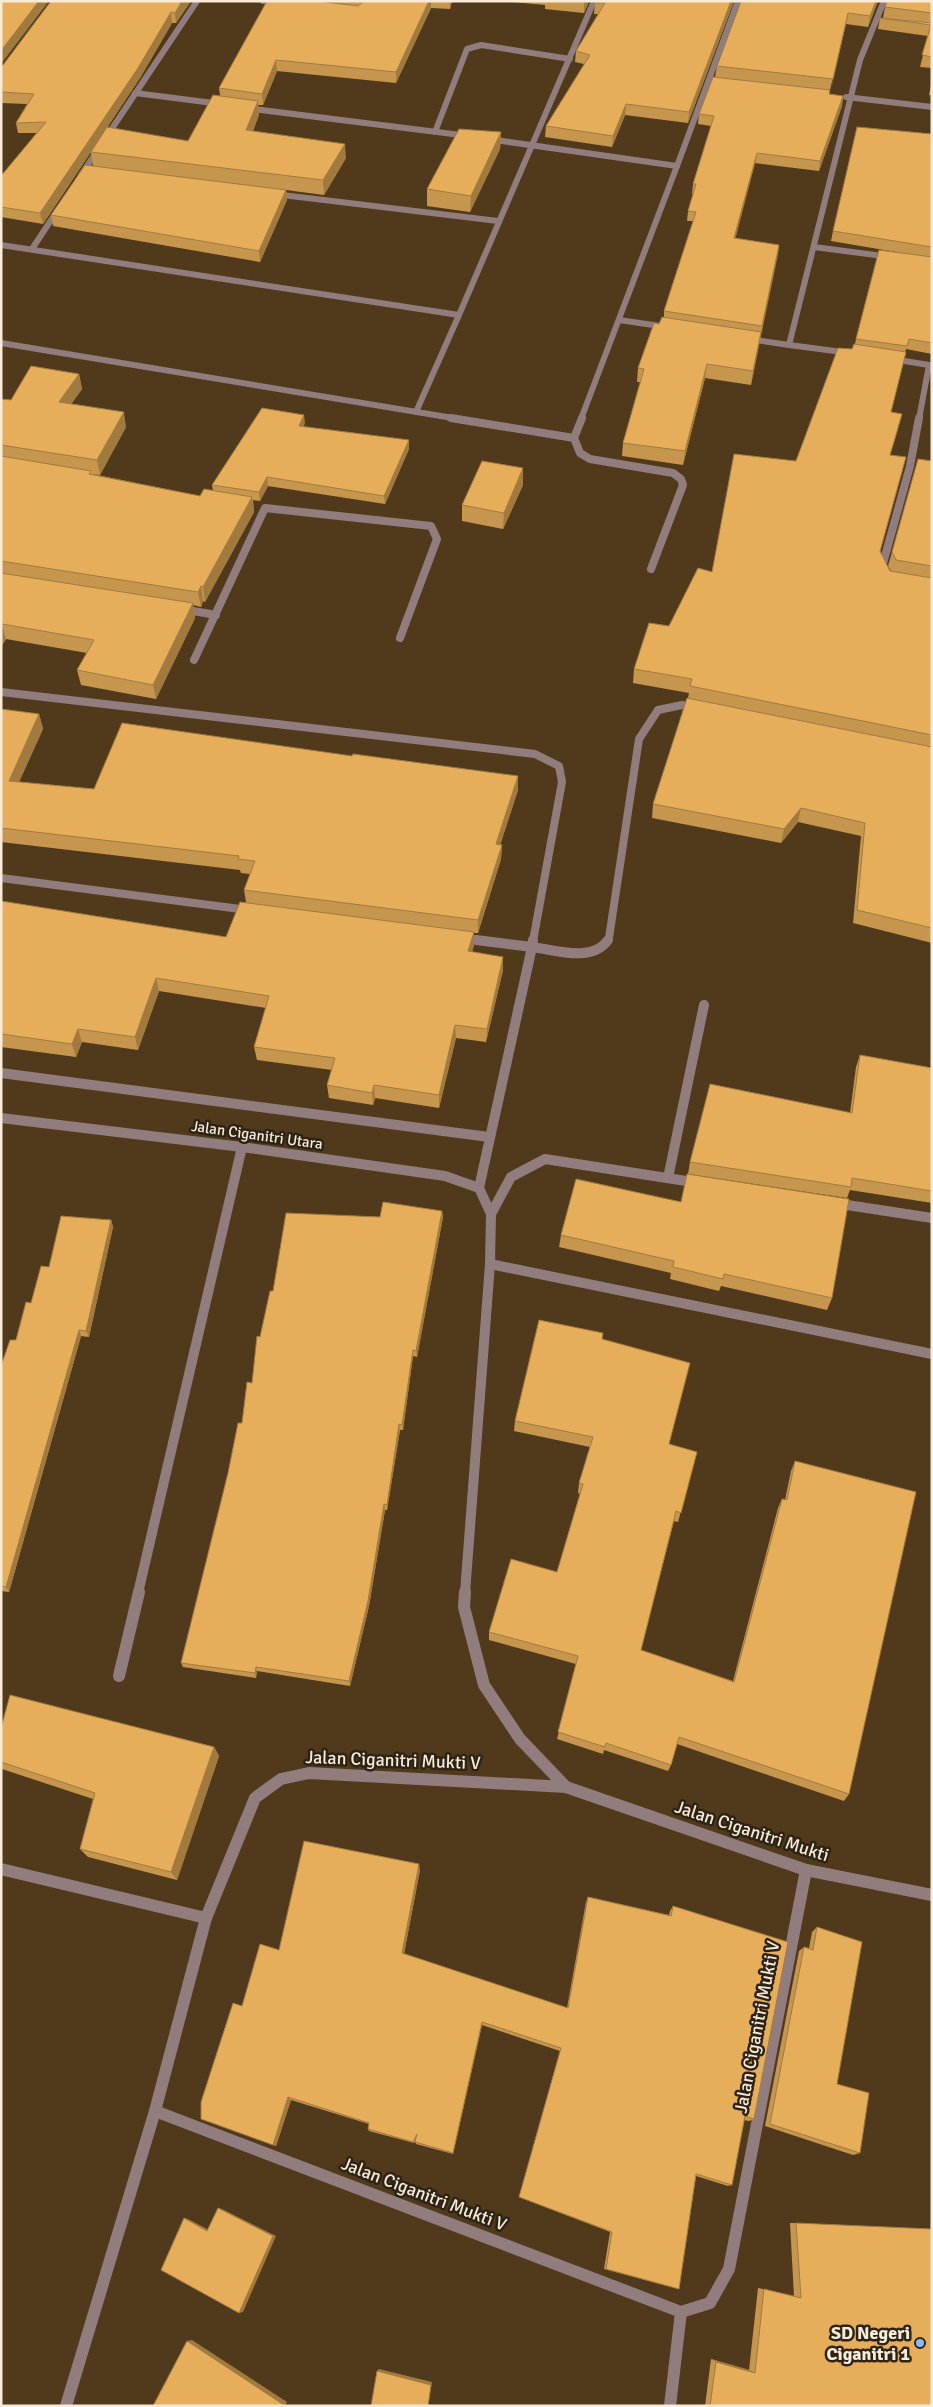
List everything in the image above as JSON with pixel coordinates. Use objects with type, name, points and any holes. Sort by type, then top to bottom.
[{"type":"street","points":[[79,178],[197,1]]},
{"type":"street","points":[[263,1],[292,5]]},
{"type":"street","points":[[416,412],[594,1]]},
{"type":"street","points":[[652,569],[683,485],[681,479],[673,474],[590,459],[580,453],[574,438],[738,1]]},
{"type":"street","points":[[789,345],[860,60],[884,1]]},
{"type":"street","points":[[877,22],[886,24]]},
{"type":"street","points":[[435,132],[467,49],[480,45],[570,59]]},
{"type":"street","points":[[708,81],[718,82]]},
{"type":"street","points":[[136,93],[232,106]]},
{"type":"street","points":[[841,96],[932,107]]},
{"type":"street","points":[[242,107],[474,137]]},
{"type":"street","points":[[484,138],[677,166]]},
{"type":"street","points":[[84,170],[94,172]]},
{"type":"street","points":[[262,192],[498,221]]},
{"type":"street","points":[[32,249],[64,202]]},
{"type":"street","points":[[1,244],[459,315]]},
{"type":"street","points":[[814,247],[902,259]]},
{"type":"street","points":[[618,320],[676,328]]},
{"type":"street","points":[[742,338],[855,354]]},
{"type":"street","points":[[1,343],[574,438]]},
{"type":"street","points":[[883,358],[930,365],[914,466],[882,567],[889,580]]},
{"type":"street","points":[[255,506],[431,526],[437,539],[400,638]]},
{"type":"street","points":[[194,660],[265,508]]},
{"type":"street","points":[[177,609],[216,615]]},
{"type":"street","points":[[1,692],[535,754],[559,766],[562,782],[532,947],[479,1188],[491,1214],[490,1264],[464,1607],[484,1685],[520,1739],[566,1787]]},
{"type":"street","points":[[454,937],[587,954],[602,948],[609,938],[639,739],[658,710],[682,705],[708,711]]},
{"type":"street","points":[[1,878],[257,912]]},
{"type":"street","points":[[668,1178],[704,1005]]},
{"type":"street","points":[[1,1073],[489,1137]]},
{"type":"street","name":"Jalan Ciganitri Utara","points":[[1,1118],[242,1147],[445,1176],[479,1188]]},
{"type":"street","points":[[119,1676],[242,1147]]},
{"type":"street","points":[[491,1214],[511,1177],[545,1159],[707,1184]]},
{"type":"street","points":[[824,1202],[932,1218]]},
{"type":"street","points":[[490,1264],[932,1354]]},
{"type":"street","name":"Jalan Ciganitri Mukti V","points":[[66,2406],[155,2111],[206,1918],[255,1798],[281,1779],[309,1773],[566,1787]]},
{"type":"street","name":"Jalan Ciganitri Mukti","points":[[566,1787],[806,1870],[932,1896]]},
{"type":"street","points":[[1,1869],[206,1918]]},
{"type":"street","name":"Jalan Ciganitri Mukti V","points":[[155,2111],[681,2312],[710,2303],[729,2270],[806,1870]]},
{"type":"street","points":[[670,2406],[681,2312]]},
{"type":"building","points":[[1,1],[39,1],[1,51]]},
{"type":"building","points":[[51,1],[182,1],[175,13],[171,12],[138,68],[40,213],[1,207],[1,176],[46,122],[16,123],[34,94],[1,92],[1,66]]},
{"type":"building","points":[[267,1],[317,1],[358,6],[363,1],[429,1],[396,72],[276,60],[262,94],[219,88]]},
{"type":"building","points":[[595,1],[731,1],[689,112],[626,104],[613,136],[546,126],[590,55],[576,51],[605,3],[595,3]]},
{"type":"building","points":[[741,1],[876,1],[870,16],[848,13],[833,79],[717,66]]},
{"type":"building","points":[[887,1],[932,1],[932,13],[885,7]]},
{"type":"building","points":[[880,18],[932,23],[932,57],[922,55],[931,25]]},
{"type":"building","points":[[713,77],[830,90],[829,94],[843,96],[820,161],[757,153],[734,238],[779,245],[762,326],[664,311],[696,212],[688,211],[696,184],[693,184],[714,116],[699,114]]},
{"type":"building","points":[[213,95],[258,101],[246,130],[345,144],[323,180],[91,152],[107,127],[188,141]]},
{"type":"building","points":[[857,127],[932,134],[932,247],[833,231]]},
{"type":"building","points":[[459,129],[501,132],[471,196],[427,189]]},
{"type":"building","points":[[85,165],[286,190],[259,251],[51,215]]},
{"type":"building","points":[[879,250],[932,257],[932,343],[909,339],[907,346],[856,339]]},
{"type":"building","points":[[662,317],[761,332],[753,371],[707,364],[685,451],[623,443],[644,369],[638,368],[654,323],[659,324]]},
{"type":"building","points":[[854,344],[906,352],[891,412],[902,414],[890,455],[906,457],[880,551],[890,571],[932,578],[932,735],[690,686],[692,679],[634,669],[649,623],[669,626],[698,568],[712,572],[734,454],[796,461],[838,348],[852,349]]},
{"type":"building","points":[[31,366],[79,374],[59,402],[124,412],[97,460],[1,445],[1,399],[11,400]]},
{"type":"building","points":[[262,408],[304,415],[299,426],[409,440],[384,496],[267,477],[259,492],[212,485]]},
{"type":"building","points":[[1,456],[91,471],[89,474],[200,496],[204,489],[252,497],[203,587],[201,586],[198,592],[1,561]]},
{"type":"building","points":[[918,459],[932,461],[932,566],[896,560],[892,552]]},
{"type":"building","points":[[482,461],[523,468],[504,513],[462,505]]},
{"type":"building","points":[[1,573],[193,603],[153,685],[77,670],[94,640],[1,625]]},
{"type":"building","points":[[687,698],[932,747],[932,928],[857,910],[865,823],[801,808],[784,829],[653,804]]},
{"type":"building","points":[[1,709],[39,714],[9,781],[94,789],[122,723],[352,756],[353,754],[518,776],[496,844],[502,845],[478,920],[244,890],[255,861],[238,859],[239,856],[1,828]]},
{"type":"building","points":[[1,901],[226,937],[240,902],[474,932],[468,951],[503,957],[487,1029],[455,1025],[439,1095],[374,1085],[372,1093],[327,1085],[335,1058],[254,1047],[269,996],[156,978],[135,1037],[78,1029],[72,1044],[1,1034]]},
{"type":"building","points":[[860,1055],[932,1068],[932,1191],[852,1178],[851,1187],[690,1162],[710,1084],[852,1113]]},
{"type":"building","points":[[687,1174],[849,1199],[832,1298],[724,1274],[723,1279],[673,1267],[674,1261],[561,1235],[576,1179],[681,1202]]},
{"type":"building","points":[[383,1202],[442,1211],[416,1351],[413,1350],[402,1425],[399,1424],[387,1505],[384,1504],[368,1601],[349,1681],[256,1667],[255,1673],[181,1663],[228,1473],[238,1423],[242,1423],[247,1382],[252,1383],[257,1336],[260,1337],[270,1291],[273,1291],[286,1213],[380,1217]]},
{"type":"building","points":[[61,1216],[111,1220],[86,1331],[79,1330],[6,1587],[1,1586],[1,1366],[10,1340],[16,1340],[26,1302],[31,1303],[41,1266],[49,1267]]},
{"type":"building","points":[[539,1320],[603,1333],[602,1339],[690,1363],[669,1444],[697,1452],[681,1513],[676,1511],[641,1650],[734,1682],[782,1499],[787,1500],[795,1461],[916,1492],[849,1794],[679,1737],[671,1765],[606,1743],[605,1747],[558,1732],[578,1656],[489,1632],[511,1559],[557,1572],[583,1484],[579,1483],[593,1437],[515,1421]]},
{"type":"building","points":[[10,1695],[214,1747],[171,1872],[80,1849],[95,1793],[1,1762],[1,1728]]},
{"type":"building","points":[[304,1841],[419,1864],[402,1953],[568,2008],[588,1897],[671,1916],[673,1906],[788,1942],[754,2119],[745,2116],[732,2185],[696,2174],[679,2289],[606,2269],[612,2232],[519,2197],[561,2048],[482,2022],[453,2153],[415,2142],[417,2134],[413,2142],[368,2129],[369,2123],[288,2097],[273,2145],[201,2119],[201,2102],[233,2003],[242,2006],[260,1944],[279,1950]]},
{"type":"building","points":[[817,1927],[862,1942],[837,2084],[869,2093],[860,2153],[770,2124],[804,1947],[813,1950]]},
{"type":"building","points":[[218,2208],[273,2236],[239,2313],[161,2270],[184,2218],[207,2231]]},
{"type":"building","points":[[796,2223],[932,2229],[932,2406],[710,2406],[716,2362],[755,2373],[764,2289],[801,2298]]},
{"type":"building","points":[[187,2341],[284,2405],[153,2406]]},
{"type":"building","points":[[377,2371],[431,2385],[428,2406],[371,2406]]},
{"type":"place","name":"SD Negeri Ciganitri 1","points":[[920,2343]]}]
